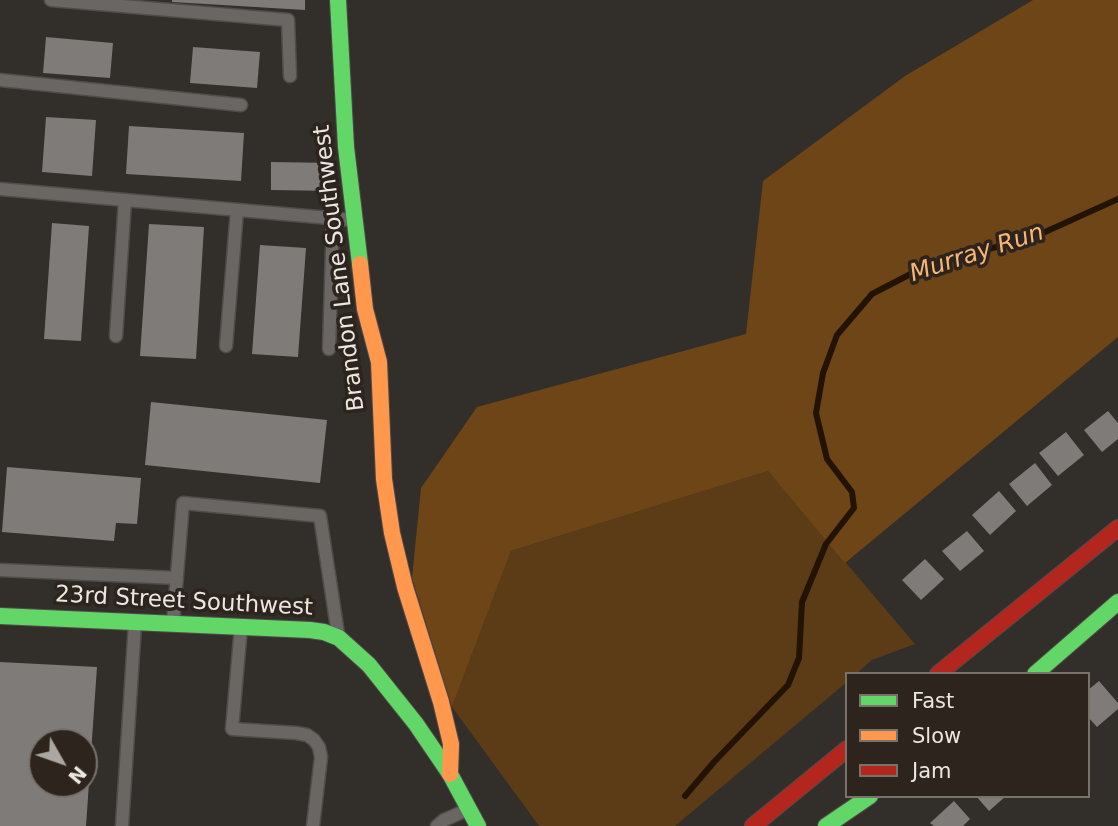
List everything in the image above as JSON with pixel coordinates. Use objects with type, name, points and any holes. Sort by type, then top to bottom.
[{"type":"street","name":"Brandon Lane Southwest","points":[[338,0],[346,148],[354,220],[365,309],[379,362],[384,479],[392,533],[405,586],[441,702],[451,744],[450,774]]},
{"type":"street","points":[[940,672],[1118,528]]},
{"type":"street","points":[[1037,672],[1118,603]]},
{"type":"street","name":"23rd Street Southwest","points":[[0,616],[310,630],[339,638],[369,665],[416,724],[450,774],[478,826]]},
{"type":"street","points":[[753,826],[845,751]]},
{"type":"street","points":[[826,826],[867,798]]},
{"type":"lane","points":[[51,0],[288,20],[290,76]]},
{"type":"lane","points":[[0,80],[242,105]]},
{"type":"lane","points":[[0,189],[354,220]]},
{"type":"lane","points":[[116,337],[125,200]]},
{"type":"lane","points":[[226,346],[237,210]]},
{"type":"lane","points":[[329,349],[334,218]]},
{"type":"lane","points":[[173,624],[183,503],[320,516],[339,638]]},
{"type":"lane","points":[[0,570],[177,578]]},
{"type":"lane","points":[[122,826],[135,623]]},
{"type":"lane","points":[[241,627],[232,729],[296,733],[307,735],[314,740],[321,757],[313,826]]},
{"type":"lane","points":[[437,826],[469,809]]},
{"type":"shaded area","points":[[1033,0],[1118,0],[1118,337],[845,563],[768,471],[511,551],[452,707],[412,578],[421,488],[477,407],[746,334],[763,181],[905,76]]},
{"type":"shaded area","points":[[768,471],[915,644],[872,660],[858,672],[845,672],[845,684],[675,826],[539,826],[452,707],[511,551]]},
{"type":"building","points":[[305,0],[305,10],[172,2]]},
{"type":"building","points":[[46,37],[113,43],[110,78],[43,73]]},
{"type":"building","points":[[193,47],[260,52],[257,88],[190,83]]},
{"type":"building","points":[[46,117],[96,120],[92,176],[42,172]]},
{"type":"building","points":[[129,126],[244,133],[241,181],[126,174]]},
{"type":"building","points":[[271,162],[335,163],[334,191],[271,190]]},
{"type":"building","points":[[52,223],[89,226],[81,341],[44,339]]},
{"type":"building","points":[[149,224],[204,227],[196,359],[140,356]]},
{"type":"building","points":[[260,245],[306,248],[298,357],[252,354]]},
{"type":"building","points":[[151,402],[327,420],[320,483],[145,465]]},
{"type":"building","points":[[1108,411],[1118,423],[1118,439],[1102,452],[1084,430]]},
{"type":"building","points":[[1066,432],[1084,455],[1058,476],[1039,453]]},
{"type":"building","points":[[1035,463],[1052,485],[1027,506],[1009,484]]},
{"type":"building","points":[[7,467],[141,478],[137,524],[116,523],[114,541],[2,532]]},
{"type":"building","points":[[999,491],[1016,511],[990,535],[972,515]]},
{"type":"building","points":[[967,531],[984,551],[960,571],[942,551]]},
{"type":"building","points":[[925,559],[944,579],[921,600],[902,580]]},
{"type":"building","points":[[0,662],[97,667],[93,728],[28,728],[28,798],[88,798],[86,826],[0,826]]},
{"type":"building","points":[[1099,681],[1118,703],[1118,709],[1097,727],[1090,719],[1090,688]]},
{"type":"building","points":[[978,798],[1004,798],[989,811]]},
{"type":"building","points":[[954,801],[970,819],[963,826],[934,826],[930,823]]},
{"type":"waterway","name":"Murray Run","points":[[685,796],[788,685],[799,658],[802,602],[826,544],[854,508],[852,492],[827,459],[816,413],[823,373],[837,335],[872,294],[928,265],[1034,237],[1118,199]]},
{"type":"traffic: fast","points":[[338,0],[346,147],[360,264]]},
{"type":"traffic: fast","points":[[1037,672],[1118,602]]},
{"type":"traffic: fast","points":[[0,616],[310,630],[339,638],[369,665],[416,724],[450,774],[478,826]]},
{"type":"traffic: fast","points":[[826,826],[867,798]]},
{"type":"traffic: slow","points":[[360,264],[365,309],[379,362],[384,479],[392,533],[405,587],[441,702],[451,744],[450,774]]},
{"type":"traffic: jam","points":[[940,672],[1118,528]]},
{"type":"traffic: jam","points":[[753,826],[845,751]]}]
